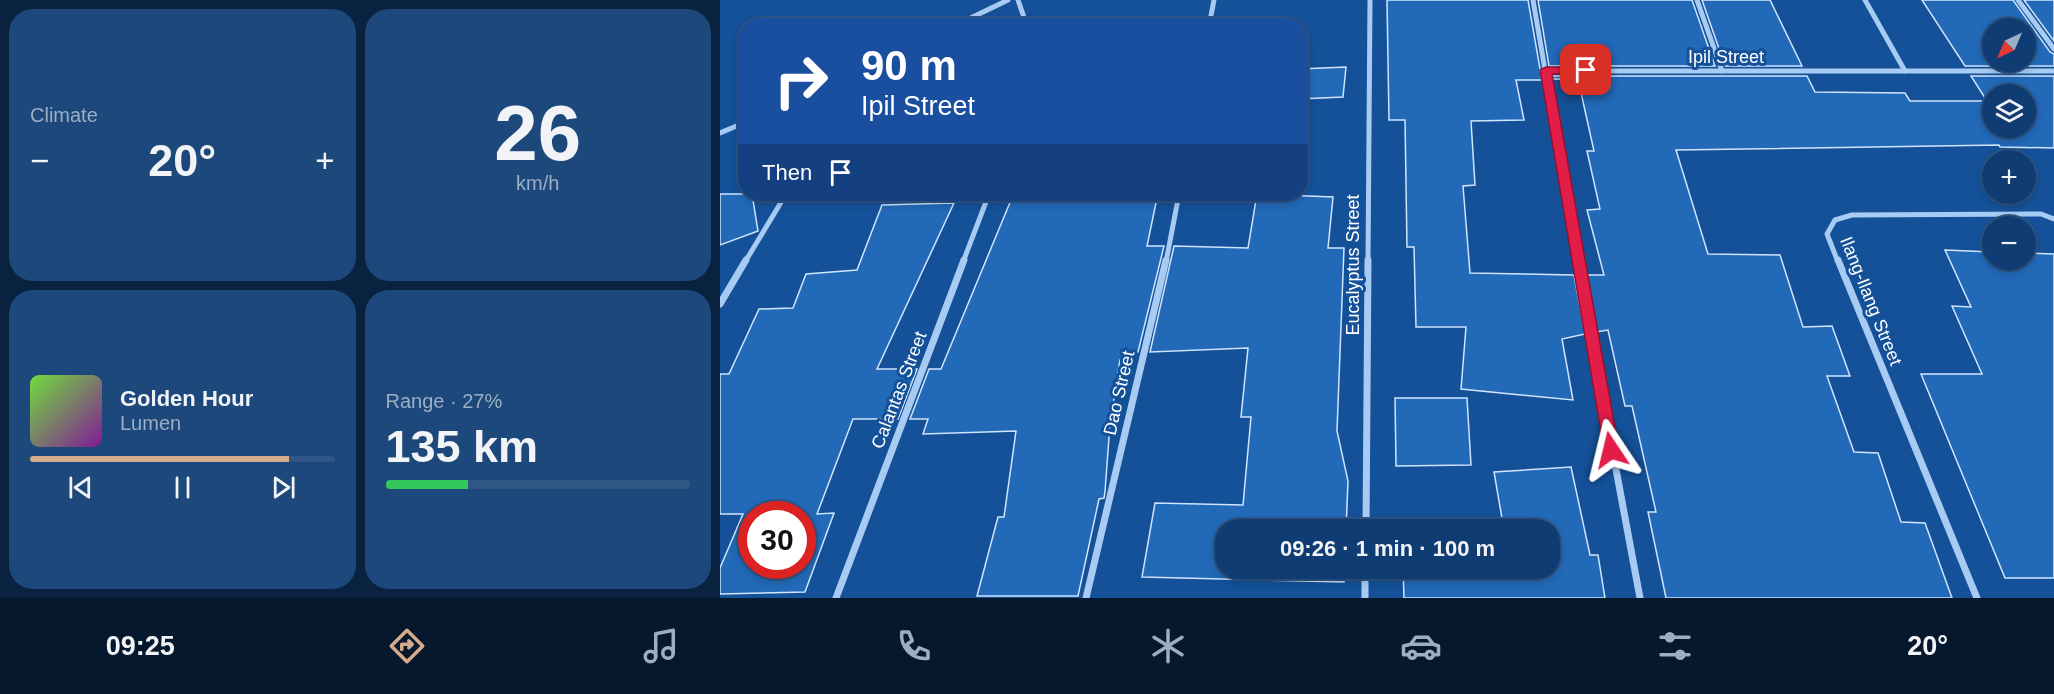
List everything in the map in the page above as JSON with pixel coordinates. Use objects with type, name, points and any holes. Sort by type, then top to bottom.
[{"type":"street","points":[[971,18],[1008,0]]},
{"type":"street","points":[[1018,0],[1024,18]]},
{"type":"street","points":[[1211,18],[1214,0]]},
{"type":"street","name":"Eucalyptus Street","points":[[1366,519],[1370,0]]},
{"type":"street","points":[[1533,0],[1592,345],[1640,598]]},
{"type":"street","points":[[1696,0],[1722,71]]},
{"type":"street","points":[[1865,0],[1905,71]]},
{"type":"street","points":[[2018,0],[2054,49]]},
{"type":"street","name":"Ipil Street","points":[[1546,70],[2054,71]]},
{"type":"street","points":[[720,133],[738,125]]},
{"type":"street","points":[[720,304],[782,201]]},
{"type":"street","name":"Calantas Street","points":[[836,598],[986,201]]},
{"type":"street","name":"Dao Street","points":[[1086,598],[1168,253],[1178,201]]},
{"type":"street","name":"Ilang-Ilang Street","points":[[1977,598],[1827,234],[1835,220],[1852,215],[2041,214],[2054,219]]},
{"type":"street","points":[[1365,579],[1365,598]]},
{"type":"building","points":[[1387,0],[1528,0],[1542,80],[1516,80],[1524,120],[1471,121],[1475,185],[1463,186],[1470,273],[1574,275],[1585,334],[1562,339],[1573,400],[1461,389],[1466,327],[1416,327],[1414,247],[1407,247],[1405,120],[1389,120]]},
{"type":"building","points":[[1538,0],[1692,0],[1715,66],[1549,66]]},
{"type":"building","points":[[1702,0],[1770,0],[1802,66],[1725,66]]},
{"type":"building","points":[[1922,0],[2013,0],[2026,18],[1982,18],[1982,66],[1965,66]]},
{"type":"building","points":[[2024,0],[2054,0],[2054,41]]},
{"type":"building","points":[[2036,32],[2054,54],[2054,66],[2036,66]]},
{"type":"building","points":[[1346,67],[1343,97],[1308,99],[1308,69]]},
{"type":"building","points":[[1551,76],[1807,76],[1815,92],[1905,93],[1910,101],[1982,101],[1982,138],[2036,138],[2036,84],[1982,84],[1982,93],[1971,76],[2054,76],[2054,148],[2000,147],[1999,145],[1676,150],[1708,254],[1780,255],[1803,327],[1832,326],[1850,376],[1827,376],[1854,452],[1878,453],[1901,522],[1925,523],[1952,598],[1666,598],[1648,512],[1656,512],[1632,406],[1625,406],[1608,330],[1596,332],[1586,275],[1604,275],[1587,210],[1600,209],[1587,151],[1594,151],[1578,79],[1552,79]]},
{"type":"building","points":[[720,194],[738,194],[738,201],[753,201],[758,231],[720,245]]},
{"type":"building","points":[[1308,196],[1333,197],[1328,248],[1344,248],[1337,431],[1348,481],[1346,519],[1215,519],[1215,579],[1142,577],[1155,503],[1243,505],[1251,417],[1241,417],[1248,348],[1150,352],[1174,246],[1248,248],[1256,201],[1308,201]]},
{"type":"building","points":[[1011,201],[1156,201],[1147,246],[1164,246],[1138,352],[1126,353],[1125,360],[1120,360],[1110,424],[1104,498],[1099,499],[1078,596],[977,596],[998,517],[1004,517],[1016,431],[923,434],[928,419],[910,419],[929,369],[941,369]]},
{"type":"building","points":[[954,203],[877,369],[917,369],[898,419],[853,419],[817,514],[834,513],[816,562],[816,501],[738,501],[738,514],[720,514],[720,374],[729,374],[759,309],[793,308],[806,274],[857,270],[882,205]]},
{"type":"building","points":[[1945,250],[1982,252],[1982,270],[2036,270],[2036,253],[2054,254],[2054,578],[2005,578],[1921,374],[1982,374],[1952,306],[1971,307]]},
{"type":"building","points":[[1395,398],[1467,398],[1471,465],[1396,466]]},
{"type":"building","points":[[1571,467],[1590,555],[1598,555],[1605,598],[1404,598],[1403,579],[1560,579],[1560,519],[1502,519],[1494,472]]},
{"type":"building","points":[[738,526],[738,579],[810,579],[805,592],[720,594],[720,568]]},
{"type":"building","points":[[1223,579],[1344,579],[1344,582]]},
{"type":"route","points":[[1586,70],[1546,70],[1611,450]]}]
